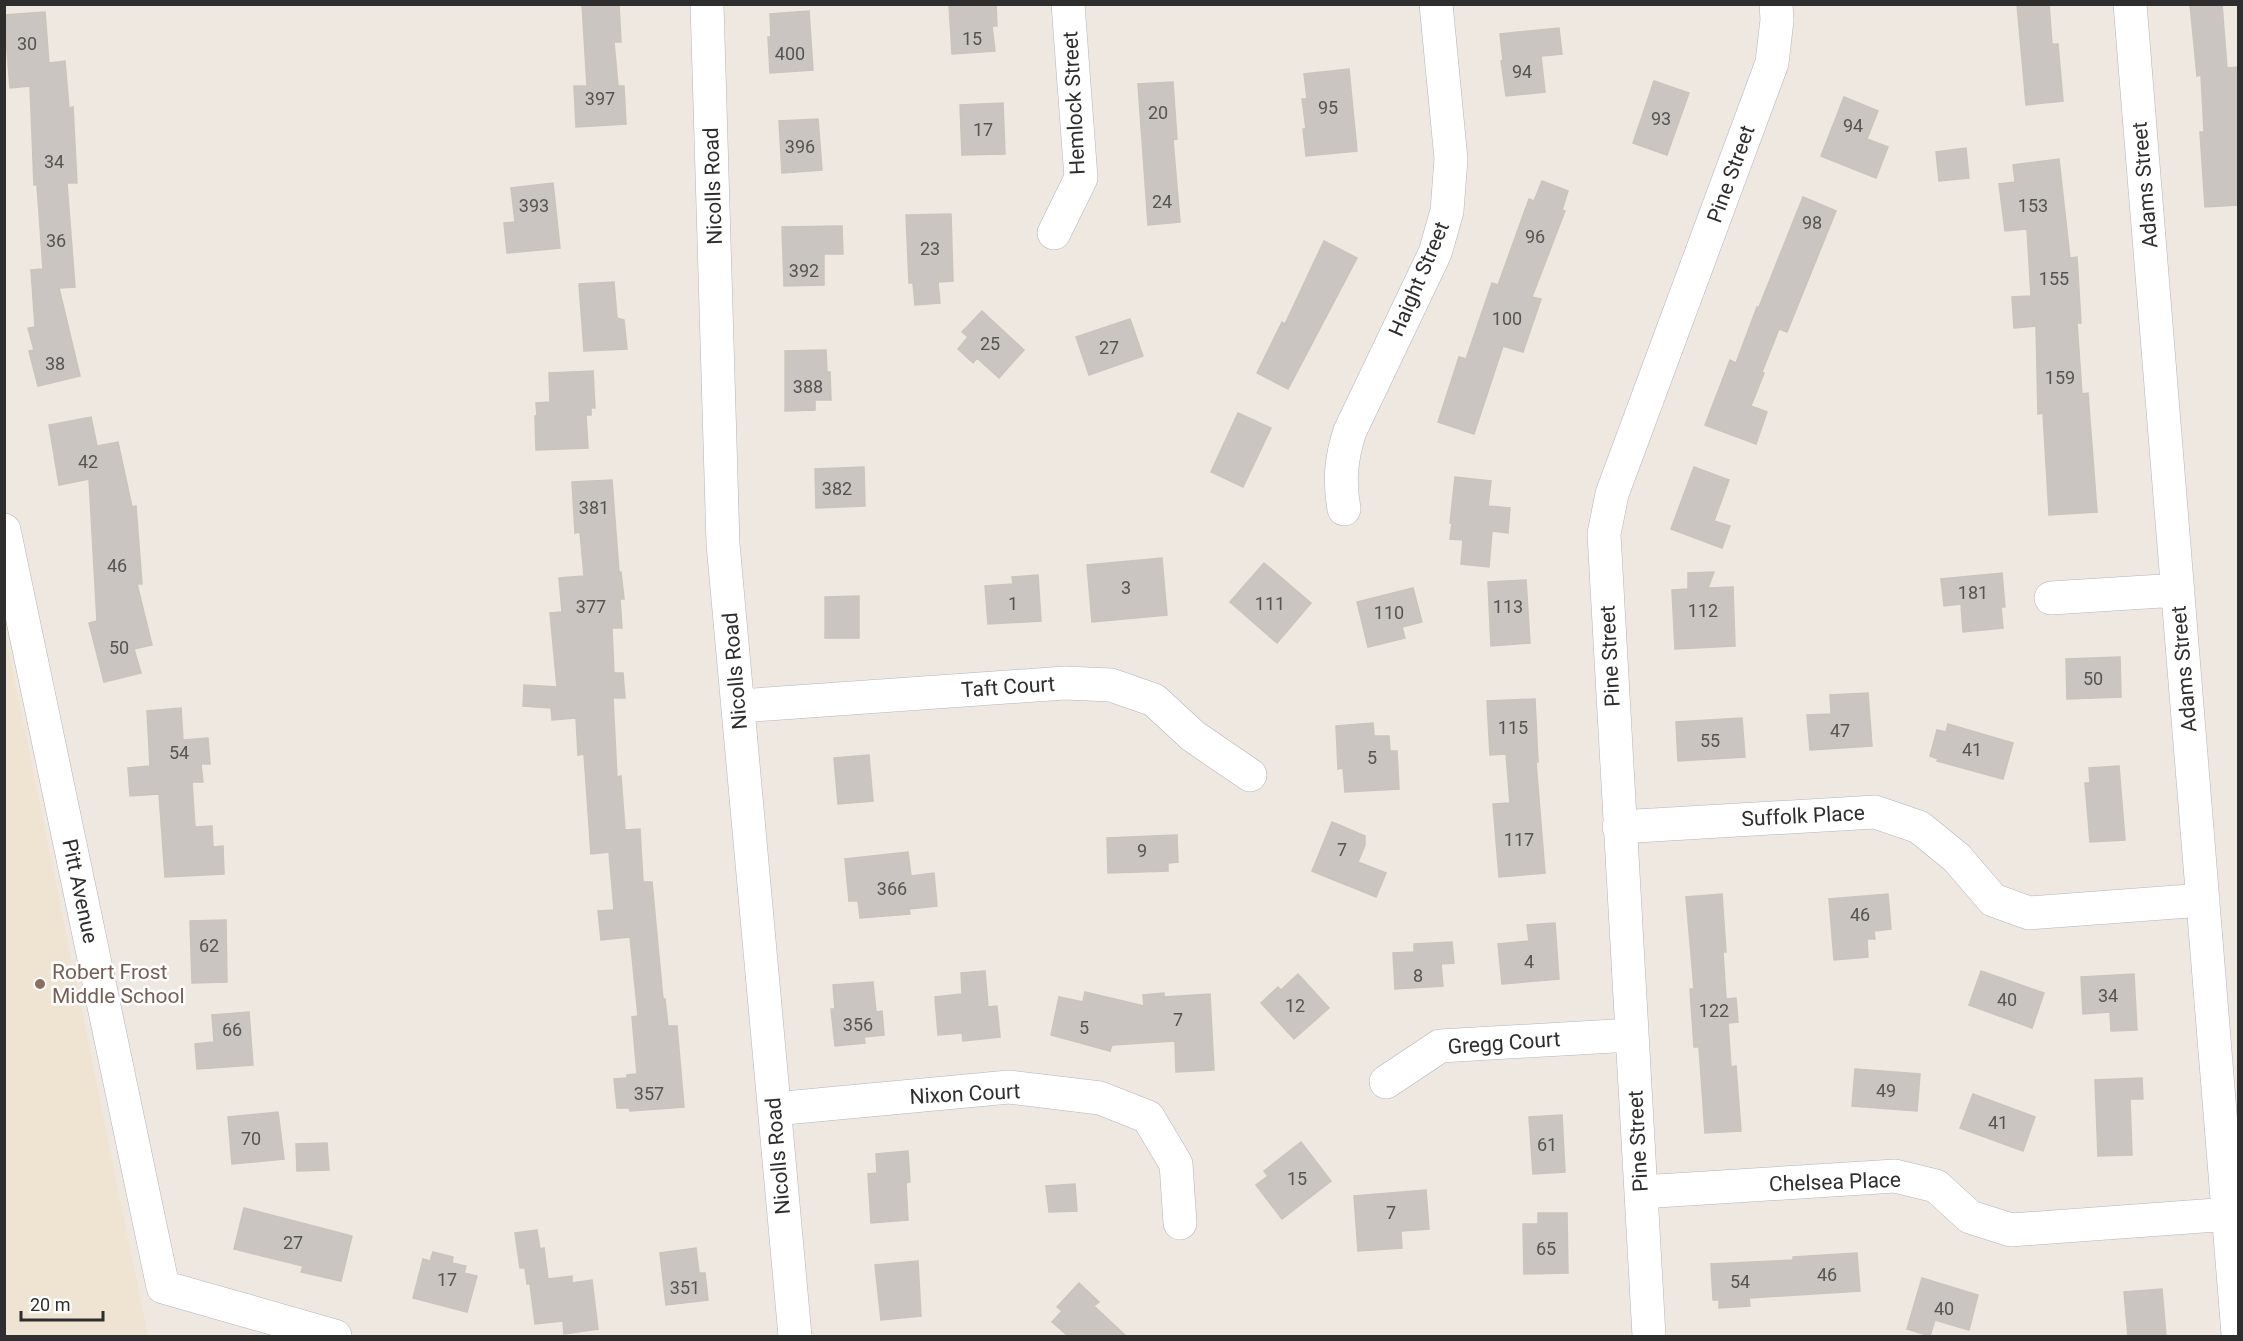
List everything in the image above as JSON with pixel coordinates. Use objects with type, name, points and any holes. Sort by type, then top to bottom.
[{"type":"street","name":"Nicolls Road","points":[[707,4],[723,544],[795,1336]]},
{"type":"street","name":"Hemlock Street","points":[[1054,232],[1081,178],[1068,4]]},
{"type":"street","name":"Haight Street","points":[[1344,509],[1340,474],[1350,430],[1435,253],[1447,211],[1450,159],[1436,4]]},
{"type":"street","name":"Pine Street","points":[[1649,1336],[1604,534],[1612,494],[1772,63],[1777,20],[1776,4]]},
{"type":"street","name":"Adams Street","points":[[2130,4],[2238,1334]]},
{"type":"street","name":"Pitt Avenue","points":[[4,530],[163,1287],[335,1336]]},
{"type":"street","points":[[2051,598],[2178,590]]},
{"type":"street","name":"Taft Court","points":[[739,706],[1065,684],[1111,685],[1154,700],[1193,736],[1250,775]]},
{"type":"street","name":"Suffolk Place","points":[[1620,827],[1875,812],[1919,827],[1957,858],[1993,900],[2029,914],[2203,900]]},
{"type":"street","name":"Gregg Court","points":[[1386,1082],[1440,1046],[1631,1035]]},
{"type":"street","name":"Nixon Court","points":[[774,1109],[1009,1087],[1100,1098],[1148,1117],[1176,1164],[1180,1223]]},
{"type":"street","name":"Chelsea Place","points":[[1641,1192],[1895,1176],[1936,1186],[1970,1217],[2011,1230],[2230,1214]]},
{"type":"shaded area","name":"Robert Frost Middle School","points":[[5,632],[148,1336],[5,1336]]},
{"type":"building","points":[[582,4],[619,4],[621,42],[614,42],[618,86],[624,86],[626,124],[576,127],[574,86],[587,86]]},
{"type":"building","points":[[949,4],[996,4],[997,26],[992,26],[995,51],[952,54]]},
{"type":"building","points":[[2017,4],[2049,4],[2052,44],[2058,44],[2063,101],[2026,105]]},
{"type":"building","points":[[2190,4],[2222,4],[2227,68],[2238,67],[2238,205],[2205,207],[2200,132],[2204,132],[2201,75],[2197,76]]},
{"type":"building","points":[[809,11],[813,70],[770,73],[768,37],[771,37],[770,14]]},
{"type":"building","points":[[45,12],[49,63],[65,61],[69,108],[73,107],[77,183],[67,183],[75,287],[59,288],[80,376],[38,386],[29,351],[34,350],[28,328],[35,327],[31,270],[43,269],[37,185],[34,185],[30,86],[10,88],[4,15]]},
{"type":"building","points":[[1559,28],[1562,54],[1541,56],[1545,92],[1506,96],[1500,34]]},
{"type":"building","points":[[1349,69],[1357,151],[1306,156],[1303,129],[1306,129],[1302,99],[1307,99],[1304,74]]},
{"type":"building","points":[[1654,81],[1689,93],[1667,155],[1633,143]]},
{"type":"building","points":[[1173,82],[1177,139],[1173,140],[1180,222],[1148,225],[1138,84]]},
{"type":"building","points":[[1844,97],[1878,111],[1867,139],[1888,147],[1876,178],[1821,156]]},
{"type":"building","points":[[1003,103],[1005,154],[962,155],[960,105]]},
{"type":"building","points":[[818,119],[822,170],[782,173],[779,121]]},
{"type":"building","points":[[1966,148],[1969,178],[1939,181],[1936,152]]},
{"type":"building","points":[[2059,159],[2070,258],[2077,257],[2081,323],[2077,323],[2082,394],[2088,393],[2097,512],[2049,515],[2043,413],[2038,414],[2036,326],[2014,328],[2012,297],[2031,296],[2027,229],[2005,231],[1999,184],[2015,182],[2013,165]]},
{"type":"building","points":[[1542,181],[1568,191],[1562,210],[1565,211],[1532,297],[1541,299],[1523,352],[1503,346],[1474,434],[1438,422],[1459,357],[1466,359],[1492,283],[1498,285],[1529,199],[1534,201]]},
{"type":"building","points":[[553,183],[560,248],[507,253],[504,223],[515,222],[511,188]]},
{"type":"building","points":[[1803,197],[1836,211],[1787,332],[1779,329],[1762,372],[1764,373],[1751,406],[1767,412],[1756,444],[1705,425],[1730,360],[1736,363]]},
{"type":"building","points":[[951,214],[953,281],[938,282],[940,303],[915,305],[913,283],[909,283],[906,215]]},
{"type":"building","points":[[842,226],[843,254],[824,254],[824,285],[784,286],[782,227]]},
{"type":"building","points":[[1324,241],[1357,258],[1288,389],[1257,373],[1282,322],[1285,324]]},
{"type":"building","points":[[614,282],[617,318],[624,320],[627,349],[584,351],[579,284]]},
{"type":"building","points":[[982,311],[1024,350],[999,378],[977,358],[973,363],[958,349],[968,337],[962,332]]},
{"type":"building","points":[[1130,319],[1143,356],[1089,375],[1076,337]]},
{"type":"building","points":[[826,350],[831,400],[815,400],[815,410],[785,411],[785,351]]},
{"type":"building","points":[[593,371],[595,408],[591,408],[591,415],[586,415],[588,448],[536,450],[536,403],[550,402],[549,373]]},
{"type":"building","points":[[1238,413],[1271,428],[1243,487],[1211,472]]},
{"type":"building","points":[[91,417],[97,446],[118,442],[132,507],[136,506],[142,584],[137,584],[152,645],[134,649],[141,673],[104,682],[89,623],[97,621],[89,479],[59,485],[49,425]]},
{"type":"building","points":[[864,467],[865,506],[816,508],[815,469]]},
{"type":"building","points":[[1694,467],[1729,480],[1714,521],[1730,526],[1722,548],[1671,529]]},
{"type":"building","points":[[1455,477],[1491,481],[1488,506],[1510,508],[1508,533],[1492,531],[1489,567],[1461,564],[1463,540],[1450,539]]},
{"type":"building","points":[[612,480],[619,572],[621,572],[624,599],[620,599],[622,628],[612,628],[614,673],[623,673],[625,698],[613,698],[617,777],[621,776],[625,830],[640,829],[643,882],[652,882],[663,999],[665,999],[668,1026],[677,1026],[684,1107],[630,1111],[629,1108],[617,1108],[614,1079],[637,1074],[632,1017],[638,1016],[630,937],[601,940],[598,911],[614,910],[609,852],[591,854],[584,754],[578,755],[576,718],[552,720],[551,708],[523,706],[524,685],[557,687],[550,613],[562,612],[559,578],[584,576],[580,532],[575,533],[572,482]]},
{"type":"building","points":[[1162,558],[1167,615],[1092,622],[1087,565]]},
{"type":"building","points":[[1264,563],[1311,603],[1277,643],[1230,602]]},
{"type":"building","points":[[1714,572],[1708,588],[1733,587],[1735,646],[1675,649],[1672,590],[1688,589],[1688,573]]},
{"type":"building","points":[[2002,573],[2005,607],[2001,607],[2003,628],[1963,632],[1961,604],[1944,606],[1941,579]]},
{"type":"building","points":[[1038,575],[1041,621],[988,624],[985,586],[1013,584],[1012,577]]},
{"type":"building","points":[[1526,580],[1530,643],[1491,646],[1488,582]]},
{"type":"building","points":[[1413,588],[1422,622],[1402,627],[1405,638],[1368,647],[1357,602]]},
{"type":"building","points":[[859,596],[859,638],[825,638],[825,597]]},
{"type":"building","points":[[2120,657],[2121,697],[2067,699],[2066,659]]},
{"type":"building","points":[[1868,693],[1872,746],[1810,750],[1807,715],[1831,714],[1830,695]]},
{"type":"building","points":[[1535,699],[1538,762],[1536,762],[1545,873],[1499,877],[1493,804],[1510,803],[1506,754],[1490,755],[1487,701]]},
{"type":"building","points":[[181,708],[183,740],[208,738],[210,764],[201,764],[203,782],[192,782],[195,827],[212,826],[213,847],[223,846],[224,874],[165,877],[159,794],[130,796],[128,768],[150,766],[147,711]]},
{"type":"building","points":[[1742,718],[1745,757],[1678,761],[1676,722]]},
{"type":"building","points":[[1373,723],[1374,736],[1389,736],[1390,751],[1397,751],[1399,789],[1345,792],[1343,768],[1338,769],[1336,726]]},
{"type":"building","points":[[1948,724],[2013,743],[2003,779],[1937,761],[1938,759],[1930,756],[1937,730],[1946,732]]},
{"type":"building","points":[[869,755],[873,801],[838,804],[834,758]]},
{"type":"building","points":[[2119,766],[2125,840],[2090,842],[2085,783],[2090,783],[2089,768]]},
{"type":"building","points":[[1332,822],[1365,836],[1365,845],[1358,862],[1386,873],[1376,897],[1312,871]]},
{"type":"building","points":[[1177,835],[1178,862],[1168,863],[1168,871],[1108,873],[1107,838]]},
{"type":"building","points":[[908,852],[911,876],[934,873],[937,906],[909,909],[910,914],[860,918],[858,901],[849,901],[845,859]]},
{"type":"building","points":[[1722,894],[1726,999],[1736,998],[1738,1022],[1728,1023],[1731,1067],[1736,1066],[1741,1131],[1705,1133],[1699,1047],[1694,1047],[1690,989],[1694,989],[1686,897]]},
{"type":"building","points":[[1888,894],[1891,929],[1874,931],[1875,939],[1867,939],[1868,957],[1834,960],[1829,899]]},
{"type":"building","points":[[226,920],[227,982],[192,983],[190,921]]},
{"type":"building","points":[[1555,923],[1559,979],[1502,984],[1498,944],[1529,941],[1527,925]]},
{"type":"building","points":[[1452,942],[1454,963],[1441,964],[1443,986],[1395,989],[1393,953],[1414,952],[1414,944]]},
{"type":"building","points":[[985,971],[988,1007],[997,1006],[1000,1037],[963,1041],[962,1033],[938,1035],[935,997],[962,994],[961,973]]},
{"type":"building","points":[[1981,971],[2044,993],[2032,1028],[1969,1005]]},
{"type":"building","points":[[1298,974],[1329,1008],[1294,1039],[1261,1003],[1278,987],[1281,990]]},
{"type":"building","points":[[2134,974],[2137,1030],[2111,1031],[2110,1012],[2083,1014],[2081,977]]},
{"type":"building","points":[[873,982],[876,1012],[882,1011],[884,1035],[864,1037],[865,1043],[835,1046],[831,1009],[835,1009],[833,985]]},
{"type":"building","points":[[1085,992],[1144,1006],[1143,995],[1164,993],[1164,997],[1210,994],[1214,1070],[1176,1072],[1175,1041],[1112,1045],[1110,1051],[1051,1035],[1059,997],[1083,1002]]},
{"type":"building","points":[[249,1012],[253,1065],[197,1069],[195,1044],[214,1042],[212,1015]]},
{"type":"building","points":[[1855,1069],[1920,1074],[1917,1111],[1852,1106]]},
{"type":"building","points":[[2142,1078],[2143,1099],[2130,1099],[2132,1155],[2098,1156],[2095,1080]]},
{"type":"building","points":[[1973,1094],[2035,1117],[2023,1151],[1960,1128]]},
{"type":"building","points":[[278,1112],[284,1159],[232,1164],[228,1117]]},
{"type":"building","points":[[1562,1115],[1565,1172],[1533,1174],[1529,1117]]},
{"type":"building","points":[[1301,1142],[1331,1181],[1282,1219],[1256,1185],[1268,1176],[1264,1171]]},
{"type":"building","points":[[327,1143],[329,1170],[297,1171],[296,1144]]},
{"type":"building","points":[[908,1151],[910,1182],[906,1183],[908,1220],[871,1223],[868,1174],[877,1173],[876,1154]]},
{"type":"building","points":[[1075,1184],[1077,1211],[1049,1212],[1046,1186]]},
{"type":"building","points":[[1426,1190],[1429,1229],[1401,1231],[1402,1248],[1358,1251],[1354,1196]]},
{"type":"building","points":[[244,1208],[352,1236],[341,1281],[301,1272],[303,1266],[234,1249]]},
{"type":"building","points":[[1538,1213],[1567,1213],[1568,1273],[1524,1274],[1523,1224],[1538,1224]]},
{"type":"building","points":[[537,1230],[540,1249],[544,1248],[548,1279],[572,1276],[572,1283],[592,1280],[598,1329],[564,1334],[563,1321],[535,1324],[530,1284],[527,1284],[525,1268],[520,1268],[515,1233]]},
{"type":"building","points":[[696,1248],[699,1273],[705,1273],[708,1300],[666,1305],[660,1253]]},
{"type":"building","points":[[433,1252],[453,1257],[452,1263],[466,1266],[464,1273],[477,1276],[467,1312],[413,1298],[423,1259],[430,1261]]},
{"type":"building","points":[[1857,1253],[1860,1291],[1749,1298],[1750,1306],[1719,1308],[1719,1300],[1713,1300],[1711,1264],[1793,1260],[1793,1257]]},
{"type":"building","points":[[918,1261],[921,1316],[881,1320],[875,1265]]},
{"type":"building","points":[[1922,1278],[1978,1295],[1969,1330],[1935,1320],[1930,1336],[1907,1329]]},
{"type":"building","points":[[1079,1283],[1099,1302],[1094,1306],[1126,1336],[1068,1336],[1052,1322],[1062,1311],[1057,1307]]},
{"type":"building","points":[[2162,1289],[2166,1336],[2128,1336],[2124,1292]]},
{"type":"place","name":"Robert Frost Middle School","points":[[40,984]]}]
